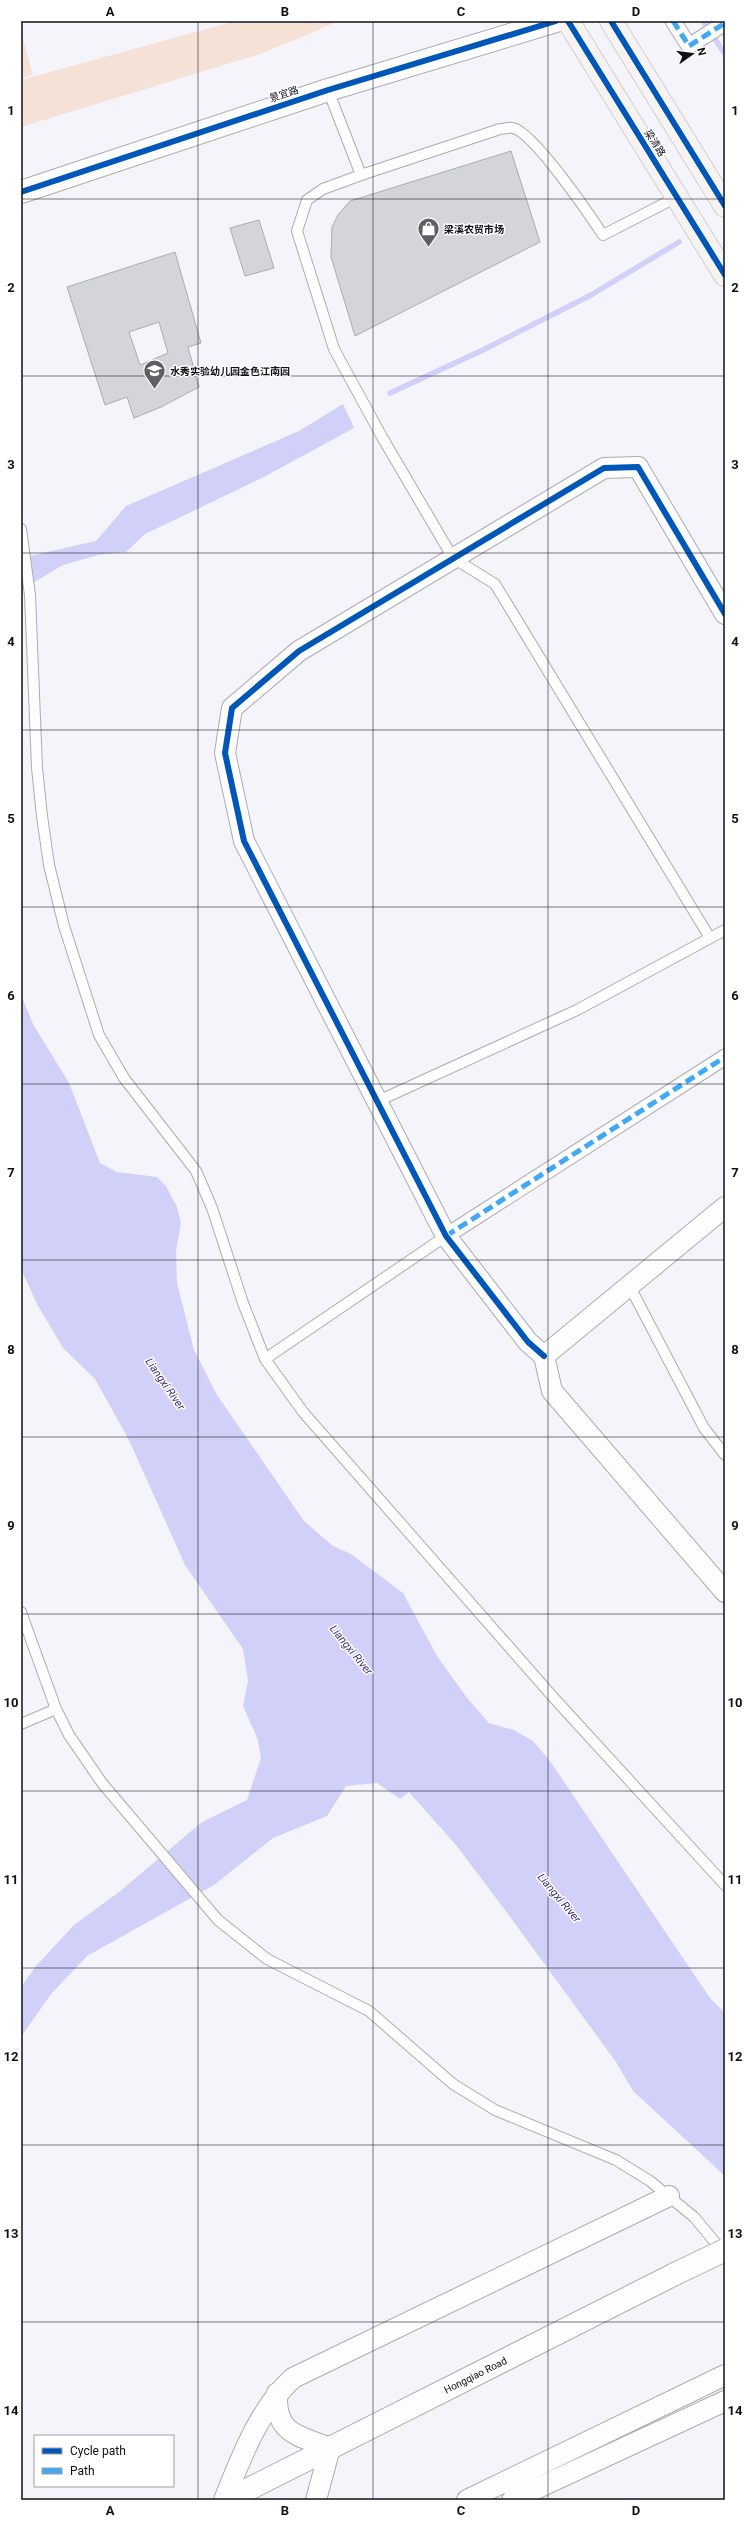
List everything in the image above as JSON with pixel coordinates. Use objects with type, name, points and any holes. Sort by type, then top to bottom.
[{"type":"main road","name":"梁清路","points":[[568,21],[725,275]]},
{"type":"main road","points":[[611,21],[725,206]]},
{"type":"street","name":"景宜路","points":[[21,192],[328,90],[556,21]]},
{"type":"street","points":[[673,21],[689,46],[725,23]]},
{"type":"street","points":[[725,614],[638,467],[604,468],[298,651],[232,708],[225,753],[244,841],[446,1236],[528,1342],[544,1356],[552,1391],[725,1592]]},
{"type":"street","points":[[446,1236],[725,1057]]},
{"type":"street","points":[[544,1356],[725,1206]]},
{"type":"street","points":[[225,2500],[242,2456],[277,2393],[293,2378],[669,2196]]},
{"type":"street","name":"Hongqiao Road","points":[[225,2500],[725,2250]]},
{"type":"street","points":[[467,2500],[725,2375]]},
{"type":"street","points":[[277,2393],[276,2410],[280,2422],[292,2433],[330,2448],[316,2500]]},
{"type":"street","points":[[512,2500],[725,2401]]},
{"type":"lane","points":[[328,90],[361,175]]},
{"type":"lane","points":[[677,197],[603,235],[578,196],[526,136],[513,128],[500,129],[323,189],[306,200],[297,231],[334,348],[382,437],[454,558],[495,584],[710,938]]},
{"type":"lane","points":[[21,529],[25,549],[30,595],[37,768],[42,816],[49,865],[64,926],[99,1035],[124,1078],[196,1171],[212,1208],[243,1303],[265,1358],[308,1418],[553,1697],[725,1885]]},
{"type":"lane","points":[[378,1101],[577,1010],[725,930]]},
{"type":"lane","points":[[265,1358],[446,1236]]},
{"type":"lane","points":[[629,1285],[704,1428],[725,1455]]},
{"type":"lane","points":[[21,1612],[56,1709],[69,1735],[102,1783],[218,1920],[268,1959],[369,2011],[453,2084],[495,2110],[616,2160],[650,2181],[694,2217],[725,2255]]},
{"type":"lane","points":[[21,1724],[56,1709]]},
{"type":"shaded area","points":[[236,21],[339,21],[263,53],[21,127],[21,80]]},
{"type":"shaded area","points":[[21,31],[33,75],[21,78]]},
{"type":"water","points":[[343,404],[354,428],[262,478],[145,534],[126,552],[98,555],[63,565],[21,590],[21,558],[96,541],[126,506],[299,431]]},
{"type":"water","name":"Liangxi River","points":[[21,995],[33,1024],[69,1083],[100,1163],[117,1172],[157,1177],[166,1186],[177,1207],[181,1223],[176,1251],[177,1283],[194,1350],[217,1395],[304,1521],[333,1546],[351,1554],[403,1593],[437,1656],[467,1698],[489,1723],[514,1730],[533,1741],[550,1761],[710,1998],[725,2013],[725,2176],[633,2091],[616,2062],[456,1845],[409,1792],[400,1799],[377,1783],[346,1786],[327,1816],[273,1838],[214,1885],[87,1956],[51,1994],[21,2037],[21,1987],[36,1966],[74,1925],[119,1892],[202,1822],[247,1800],[261,1758],[258,1740],[243,1706],[248,1681],[243,1649],[185,1565],[129,1440],[95,1379],[63,1348],[37,1304],[21,1269]]},
{"type":"building","name":"梁溪农贸市场","points":[[511,151],[540,242],[355,336],[331,257],[332,227],[338,215],[350,201]]},
{"type":"building","points":[[259,220],[274,268],[245,276],[230,228]]},
{"type":"building","points":[[175,252],[201,343],[188,347],[199,387],[161,407],[134,418],[127,397],[105,405],[67,287]],"holes":[[[159,322],[168,353],[140,365],[129,332]]]},
{"type":"waterway","points":[[703,21],[725,54]]},
{"type":"waterway","points":[[390,393],[483,350],[591,295],[679,242]]},
{"type":"marked path","points":[[673,21],[689,46],[725,23]]},
{"type":"marked path","points":[[446,1236],[725,1057]]},
{"type":"cycle path","points":[[21,192],[328,90],[556,21]]},
{"type":"cycle path","points":[[568,21],[725,275]]},
{"type":"cycle path","points":[[611,21],[725,206]]},
{"type":"cycle path","points":[[544,1356],[528,1342],[446,1236],[244,841],[225,753],[232,708],[299,651],[604,468],[638,467],[725,614]]},
{"type":"place","name":"梁溪农贸市场","points":[[428,248]]},
{"type":"place","name":"水秀实验幼儿园金色江南园","points":[[154,390]]}]
